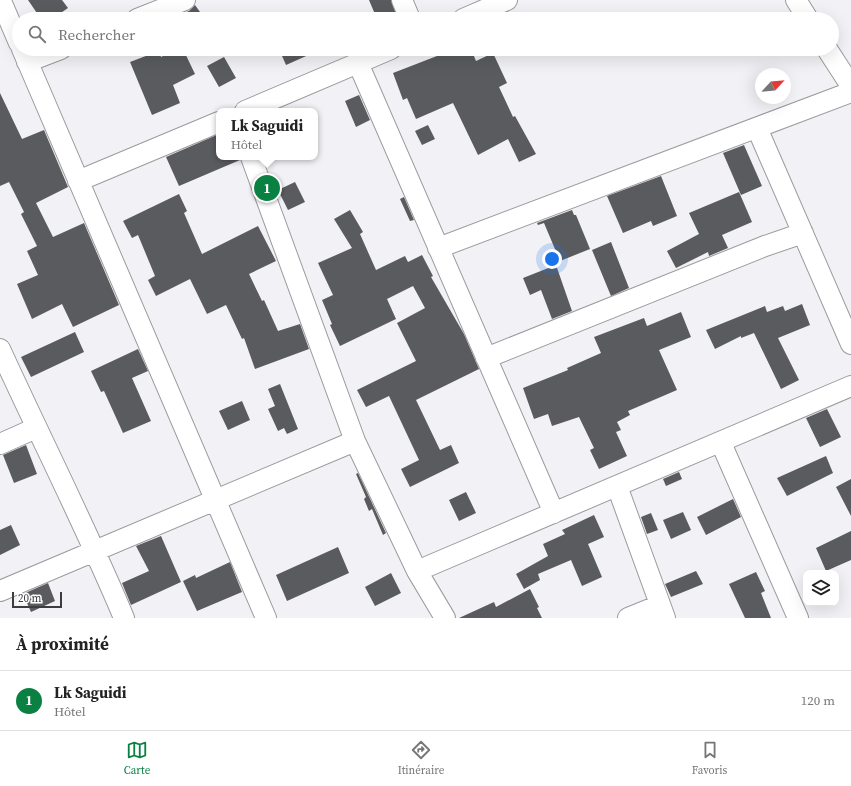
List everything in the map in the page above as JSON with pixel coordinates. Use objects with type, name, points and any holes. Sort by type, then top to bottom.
[{"type":"street","points":[[139,12],[185,0]]},
{"type":"street","points":[[402,0],[407,12]]},
{"type":"street","points":[[479,12],[507,0]]},
{"type":"street","points":[[796,0],[804,12]]},
{"type":"street","points":[[1,1],[12,27]]},
{"type":"street","points":[[24,56],[266,618]]},
{"type":"street","points":[[252,108],[374,56]]},
{"type":"street","points":[[832,56],[851,86]]},
{"type":"street","points":[[358,63],[554,512]]},
{"type":"street","points":[[438,248],[851,92]]},
{"type":"street","points":[[78,181],[216,123]]},
{"type":"street","points":[[757,128],[851,344]]},
{"type":"street","points":[[252,160],[355,441],[417,571],[445,618]]},
{"type":"street","points":[[486,358],[765,246],[803,233]]},
{"type":"street","points":[[0,350],[36,428],[96,550],[124,618]]},
{"type":"street","points":[[417,571],[554,512],[721,443],[851,386]]},
{"type":"street","points":[[0,444],[36,428]]},
{"type":"street","points":[[0,591],[355,441]]},
{"type":"street","points":[[721,443],[798,618]]},
{"type":"street","points":[[617,486],[662,611],[628,618]]},
{"type":"building","points":[[28,0],[62,0],[68,8],[62,12],[36,12]]},
{"type":"building","points":[[369,0],[391,0],[395,12],[374,12]]},
{"type":"building","points":[[195,5],[200,12],[186,12]]},
{"type":"building","points":[[146,56],[186,56],[195,74],[173,85],[180,103],[152,115],[130,62]]},
{"type":"building","points":[[282,56],[306,56],[286,65]]},
{"type":"building","points":[[437,56],[474,56],[476,61],[487,56],[494,56],[507,83],[499,87],[513,117],[515,116],[536,154],[519,162],[508,139],[478,155],[453,103],[416,119],[407,98],[403,100],[393,73]]},
{"type":"building","points":[[224,57],[236,78],[219,87],[207,66]]},
{"type":"building","points":[[0,93],[22,139],[44,130],[68,187],[36,203],[53,237],[84,223],[119,305],[73,327],[62,304],[32,319],[17,284],[38,275],[27,251],[37,246],[21,214],[24,212],[9,182],[0,186]]},
{"type":"building","points":[[359,95],[370,120],[356,127],[345,101]]},
{"type":"building","points":[[428,125],[435,139],[422,145],[415,131]]},
{"type":"building","points":[[216,135],[216,160],[240,160],[179,186],[166,157]]},
{"type":"building","points":[[744,145],[762,186],[741,195],[723,153]]},
{"type":"building","points":[[661,176],[677,216],[653,226],[651,221],[623,233],[607,196]]},
{"type":"building","points":[[295,182],[305,202],[288,210],[278,190]]},
{"type":"building","points":[[739,192],[752,222],[722,235],[728,248],[709,256],[708,252],[676,268],[667,251],[699,234],[689,213]]},
{"type":"building","points":[[179,194],[187,211],[184,213],[202,254],[258,226],[276,261],[249,274],[262,301],[264,300],[278,331],[300,324],[309,349],[255,369],[244,338],[242,339],[226,305],[207,314],[190,279],[156,296],[148,280],[155,276],[138,235],[132,238],[123,221]]},
{"type":"building","points":[[404,197],[414,220],[410,221],[400,199]]},
{"type":"building","points":[[350,210],[363,232],[360,234],[376,270],[405,256],[408,262],[422,255],[433,276],[431,277],[464,334],[479,369],[416,400],[440,450],[451,445],[459,463],[410,487],[401,469],[419,460],[389,396],[366,407],[357,390],[416,361],[397,323],[425,308],[413,286],[387,299],[396,319],[340,346],[330,325],[332,324],[322,300],[333,295],[318,263],[352,248],[334,219]]},
{"type":"building","points":[[572,210],[574,215],[576,215],[590,249],[560,261],[544,223],[538,225],[537,223]]},
{"type":"building","points":[[611,242],[629,288],[611,296],[592,250]]},
{"type":"building","points":[[556,265],[572,311],[552,319],[541,290],[530,295],[523,278]]},
{"type":"building","points":[[802,304],[810,325],[778,338],[799,380],[781,389],[754,333],[741,338],[741,336],[715,349],[706,330],[765,306],[767,312],[783,306],[785,311]]},
{"type":"building","points":[[681,312],[691,337],[659,350],[677,390],[628,411],[630,415],[617,422],[621,430],[616,432],[627,456],[599,469],[590,450],[594,448],[579,417],[552,426],[548,414],[534,419],[523,388],[568,370],[567,368],[601,353],[594,337],[644,318],[647,326]]},
{"type":"building","points":[[75,332],[84,352],[31,377],[21,357]]},
{"type":"building","points":[[138,349],[148,371],[132,378],[151,421],[123,433],[104,391],[101,392],[91,371]]},
{"type":"building","points":[[280,384],[298,429],[287,434],[284,428],[278,431],[268,409],[275,406],[268,389]]},
{"type":"building","points":[[242,401],[250,420],[228,430],[219,411]]},
{"type":"building","points":[[827,409],[841,437],[820,447],[806,418]]},
{"type":"building","points":[[26,445],[37,474],[14,483],[3,455]]},
{"type":"building","points":[[826,456],[833,473],[787,496],[777,478]]},
{"type":"building","points":[[679,472],[682,479],[666,486],[663,479]]},
{"type":"building","points":[[358,473],[386,533],[383,535],[372,509],[369,511],[364,499],[366,497],[356,474]]},
{"type":"building","points":[[851,479],[851,516],[836,487]]},
{"type":"building","points":[[466,492],[476,513],[459,521],[449,500]]},
{"type":"building","points":[[733,499],[741,517],[706,535],[697,517]]},
{"type":"building","points":[[683,512],[691,530],[671,539],[663,520]]},
{"type":"building","points":[[651,513],[658,530],[647,534],[641,517]]},
{"type":"building","points":[[594,515],[604,537],[588,544],[602,577],[582,586],[571,560],[538,574],[540,580],[524,589],[516,574],[548,556],[543,544],[565,534],[562,530]]},
{"type":"building","points":[[11,525],[20,545],[0,555],[0,530]]},
{"type":"building","points":[[851,531],[851,560],[826,570],[816,548]]},
{"type":"building","points":[[161,536],[181,582],[131,605],[122,583],[149,571],[136,546]]},
{"type":"building","points":[[338,547],[349,573],[287,601],[276,575]]},
{"type":"building","points":[[230,562],[242,592],[197,611],[183,581],[195,575],[196,578]]},
{"type":"building","points":[[696,571],[703,584],[671,597],[665,584]]},
{"type":"building","points":[[756,572],[765,591],[761,593],[771,618],[745,618],[729,584]]},
{"type":"building","points":[[391,573],[401,593],[375,606],[365,587]]},
{"type":"building","points":[[48,583],[55,601],[31,612],[23,594]]},
{"type":"building","points":[[530,589],[539,607],[537,608],[542,618],[459,618],[494,602],[496,607]]},
{"type":"place","name":"Lk Saguidi","points":[[267,188]]}]
